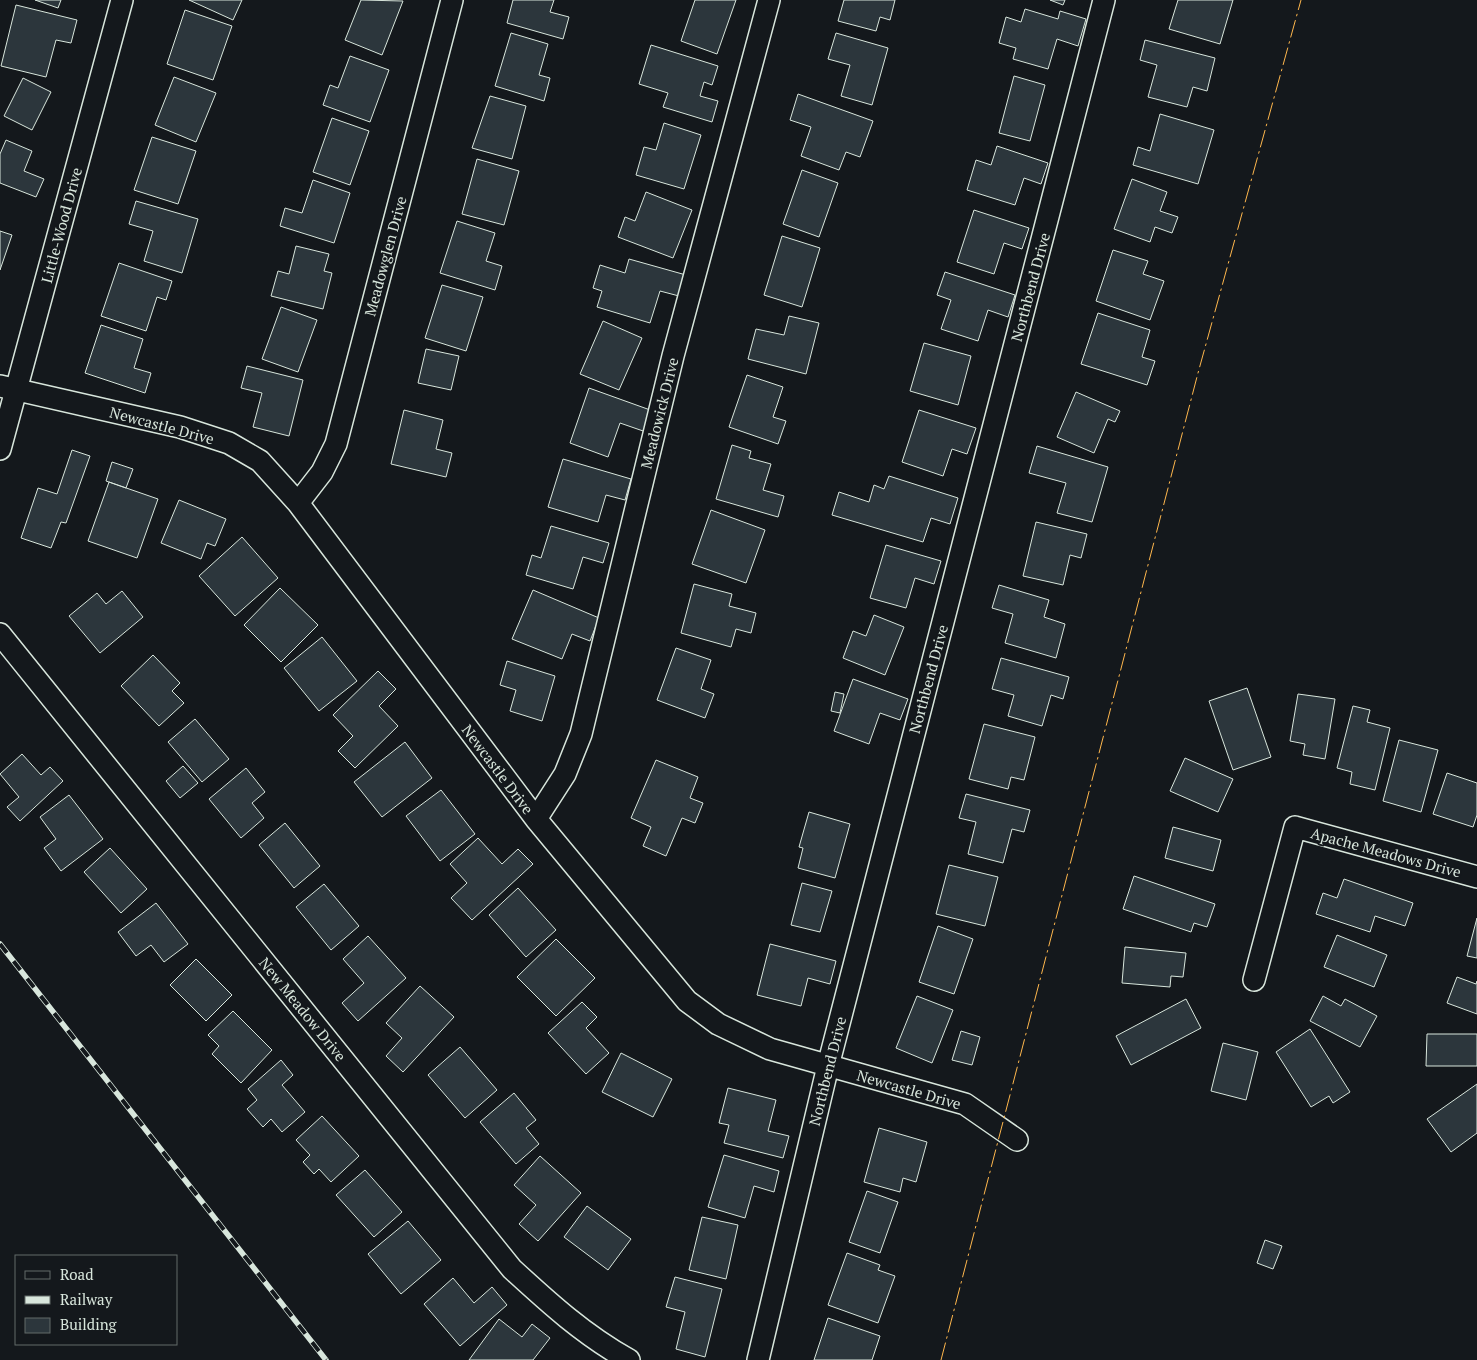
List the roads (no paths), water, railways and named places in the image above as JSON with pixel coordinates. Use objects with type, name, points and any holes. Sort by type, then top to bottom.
[{"type":"street","name":"Little-Wood Drive","points":[[0,450],[8,388],[122,0]]},
{"type":"street","name":"Meadowglen Drive","points":[[298,503],[322,472],[336,444],[452,0]]},
{"type":"street","name":"Meadowick Drive","points":[[536,819],[566,774],[581,734],[673,356],[769,0]]},
{"type":"street","name":"Northbend Drive","points":[[758,1360],[828,1066],[1104,0]]},
{"type":"street","name":"Newcastle Drive","points":[[8,388],[180,427],[229,444],[260,461],[298,503],[536,819],[686,1001],[718,1024],[770,1049],[965,1104],[1017,1140]]},
{"type":"street","name":"New Meadow Drive","points":[[0,634],[512,1269],[568,1321],[599,1344],[629,1360]]},
{"type":"street","name":"Apache Meadows Drive","points":[[1254,980],[1295,828],[1477,877]]},
{"type":"railway","points":[[0,944],[326,1360]]}]
